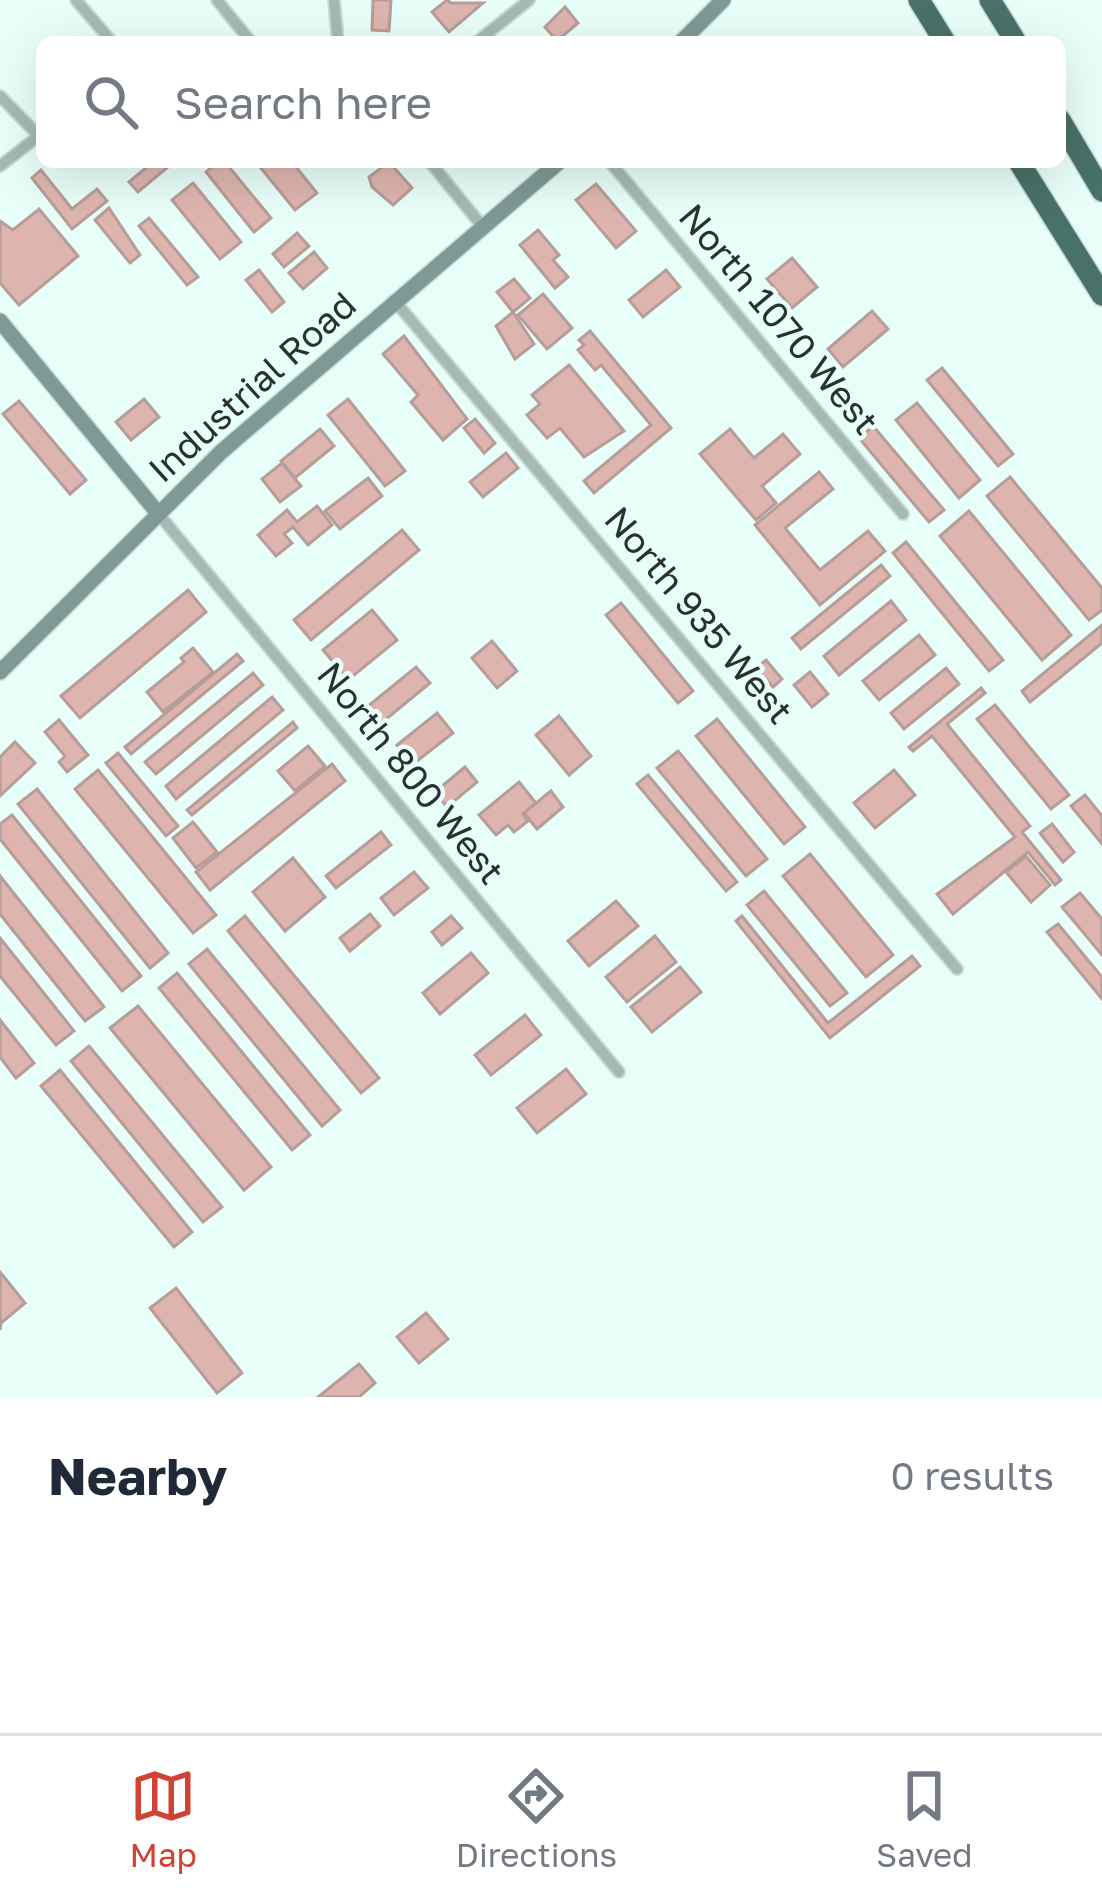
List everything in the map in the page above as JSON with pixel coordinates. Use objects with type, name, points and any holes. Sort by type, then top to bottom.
[{"type":"highway","points":[[919,0],[941,36]]},
{"type":"highway","points":[[989,0],[1012,36]]},
{"type":"highway","points":[[1066,130],[1102,191]]},
{"type":"highway","points":[[1023,168],[1102,296]]},
{"type":"street","points":[[76,0],[107,36]]},
{"type":"street","points":[[217,0],[246,36]]},
{"type":"street","points":[[334,0],[337,36]]},
{"type":"street","points":[[484,36],[529,0]]},
{"type":"street","points":[[687,36],[723,0]]},
{"type":"street","points":[[0,96],[36,136]]},
{"type":"street","points":[[0,166],[36,141]]},
{"type":"street","points":[[435,168],[482,226]]},
{"type":"street","name":"Industrial Road","points":[[0,672],[157,512],[394,300],[552,168]]},
{"type":"street","name":"North 1070 West","points":[[615,168],[903,514]]},
{"type":"street","name":"North 935 West","points":[[394,300],[957,969]]},
{"type":"street","points":[[0,321],[157,512]]},
{"type":"street","name":"North 800 West","points":[[157,512],[619,1072]]},
{"type":"building","points":[[373,0],[391,0],[389,31],[372,30]]},
{"type":"building","points":[[447,0],[483,3],[449,32],[432,12]]},
{"type":"building","points":[[565,7],[578,23],[563,36],[553,36],[545,27]]},
{"type":"building","points":[[146,168],[167,168],[138,192],[129,182]]},
{"type":"building","points":[[230,168],[271,218],[254,232],[206,172]]},
{"type":"building","points":[[261,168],[297,168],[317,193],[295,210]]},
{"type":"building","points":[[381,168],[394,168],[412,188],[393,205],[372,187],[369,177]]},
{"type":"building","points":[[41,170],[72,209],[97,189],[107,201],[72,229],[32,178]]},
{"type":"building","points":[[193,183],[241,242],[220,259],[172,200]]},
{"type":"building","points":[[596,184],[636,231],[616,248],[576,200]]},
{"type":"building","points":[[109,208],[140,255],[130,263],[95,220]]},
{"type":"building","points":[[39,209],[78,256],[19,305],[0,283],[0,221],[13,230]]},
{"type":"building","points":[[149,218],[198,277],[187,285],[139,226]]},
{"type":"building","points":[[538,230],[559,255],[553,260],[568,277],[555,288],[520,245]]},
{"type":"building","points":[[297,233],[309,246],[284,267],[273,254]]},
{"type":"building","points":[[314,252],[327,268],[303,289],[289,273]]},
{"type":"building","points":[[792,258],[817,287],[792,308],[767,279]]},
{"type":"building","points":[[259,270],[284,302],[272,312],[246,280]]},
{"type":"building","points":[[666,270],[680,287],[643,317],[629,300]]},
{"type":"building","points":[[514,279],[530,298],[513,312],[497,292]]},
{"type":"building","points":[[543,294],[572,328],[547,349],[518,315]]},
{"type":"building","points":[[872,311],[888,329],[843,367],[828,349]]},
{"type":"building","points":[[513,312],[534,344],[515,359],[496,326]]},
{"type":"building","points":[[590,331],[671,428],[594,493],[584,481],[651,425],[601,365],[595,370],[578,350],[584,345],[579,340]]},
{"type":"building","points":[[404,336],[467,419],[443,440],[411,402],[418,395],[383,354]]},
{"type":"building","points":[[569,365],[624,431],[584,457],[560,428],[547,438],[527,415],[540,404],[532,395]]},
{"type":"building","points":[[942,368],[1013,454],[998,466],[927,380]]},
{"type":"building","points":[[144,399],[159,417],[131,440],[116,422]]},
{"type":"building","points":[[348,399],[405,471],[385,486],[328,415]]},
{"type":"building","points":[[19,401],[86,480],[70,494],[3,414]]},
{"type":"building","points":[[917,403],[980,480],[959,498],[896,420]]},
{"type":"building","points":[[475,419],[495,443],[484,453],[464,428]]},
{"type":"building","points":[[873,426],[944,510],[929,522],[859,438]]},
{"type":"building","points":[[320,429],[334,446],[295,478],[281,461]]},
{"type":"building","points":[[730,429],[754,458],[783,434],[800,454],[762,486],[776,503],[756,520],[700,454]]},
{"type":"building","points":[[506,453],[518,468],[483,497],[470,482]]},
{"type":"building","points":[[282,463],[301,486],[280,502],[262,479]]},
{"type":"building","points":[[819,472],[833,489],[785,528],[820,570],[868,531],[885,551],[820,605],[755,525]]},
{"type":"building","points":[[1010,477],[1102,588],[1102,610],[1089,620],[987,496]]},
{"type":"building","points":[[368,478],[382,496],[340,529],[325,511]]},
{"type":"building","points":[[317,506],[332,525],[308,545],[293,527],[284,534],[292,543],[276,556],[258,535],[287,510],[297,522]]},
{"type":"building","points":[[969,511],[1071,635],[1042,660],[940,536]]},
{"type":"building","points":[[402,530],[419,550],[311,640],[294,620]]},
{"type":"building","points":[[906,542],[1003,660],[989,671],[893,553]]},
{"type":"building","points":[[881,565],[890,576],[801,649],[792,638]]},
{"type":"building","points":[[188,590],[206,612],[80,718],[61,696]]},
{"type":"building","points":[[891,601],[906,620],[839,675],[824,656]]},
{"type":"building","points":[[621,603],[693,691],[678,703],[606,615]]},
{"type":"building","points":[[372,610],[397,640],[348,680],[323,650]]},
{"type":"building","points":[[1102,625],[1102,643],[1030,702],[1022,691]]},
{"type":"building","points":[[919,635],[935,655],[879,700],[863,681]]},
{"type":"building","points":[[492,641],[517,671],[497,688],[472,658]]},
{"type":"building","points":[[193,648],[213,672],[163,712],[147,692],[184,662],[181,658]]},
{"type":"building","points":[[237,654],[243,661],[131,754],[125,747]]},
{"type":"building","points":[[766,660],[782,679],[773,687],[766,679],[759,686],[749,674]]},
{"type":"building","points":[[416,667],[430,683],[380,724],[367,707]]},
{"type":"building","points":[[946,668],[959,684],[904,729],[891,713]]},
{"type":"building","points":[[810,672],[828,694],[812,707],[794,685]]},
{"type":"building","points":[[253,673],[263,685],[156,774],[145,762]]},
{"type":"building","points":[[981,688],[985,693],[947,724],[1030,826],[1022,832],[1061,880],[1055,885],[1028,852],[953,914],[937,894],[1015,837],[932,736],[913,751],[909,747]]},
{"type":"building","points":[[272,697],[283,710],[176,799],[166,786]]},
{"type":"building","points":[[995,705],[1069,795],[1051,809],[977,719]]},
{"type":"building","points":[[437,713],[453,733],[412,765],[397,745]]},
{"type":"building","points":[[559,716],[591,756],[569,775],[536,735]]},
{"type":"building","points":[[717,719],[805,827],[784,844],[696,736]]},
{"type":"building","points":[[59,720],[88,755],[67,772],[59,762],[65,756],[45,732]]},
{"type":"building","points":[[293,722],[297,728],[192,815],[187,810]]},
{"type":"building","points":[[15,742],[35,763],[0,796],[0,757]]},
{"type":"building","points":[[308,746],[325,766],[295,791],[278,771]]},
{"type":"building","points":[[678,751],[767,859],[746,876],[657,768]]},
{"type":"building","points":[[118,753],[178,826],[166,836],[106,763]]},
{"type":"building","points":[[332,764],[345,781],[210,890],[196,872]]},
{"type":"building","points":[[465,767],[477,782],[447,807],[435,792]]},
{"type":"building","points":[[98,770],[216,915],[193,933],[75,789]]},
{"type":"building","points":[[894,770],[915,795],[875,828],[854,803]]},
{"type":"building","points":[[648,775],[737,882],[726,891],[637,784]]},
{"type":"building","points":[[519,782],[536,803],[523,814],[528,821],[514,832],[508,825],[496,835],[479,815]]},
{"type":"building","points":[[37,789],[168,953],[150,968],[18,804]]},
{"type":"building","points":[[551,791],[563,807],[537,829],[524,813]]},
{"type":"building","points":[[1085,795],[1102,816],[1102,844],[1071,806]]},
{"type":"building","points":[[12,815],[141,976],[122,991],[0,839],[0,824]]},
{"type":"building","points":[[193,822],[217,852],[196,868],[173,838]]},
{"type":"building","points":[[1052,824],[1074,852],[1063,862],[1040,833]]},
{"type":"building","points":[[381,832],[391,845],[336,888],[326,876]]},
{"type":"building","points":[[810,854],[893,955],[866,977],[783,876]]},
{"type":"building","points":[[1026,856],[1050,885],[1031,902],[1006,872]]},
{"type":"building","points":[[293,858],[325,897],[285,931],[253,892]]},
{"type":"building","points":[[414,872],[428,888],[394,915],[381,898]]},
{"type":"building","points":[[0,876],[104,1007],[85,1021],[0,914]]},
{"type":"building","points":[[764,891],[847,993],[830,1006],[747,905]]},
{"type":"building","points":[[1080,893],[1102,919],[1102,955],[1062,907]]},
{"type":"building","points":[[616,901],[638,926],[589,966],[568,941]]},
{"type":"building","points":[[370,914],[380,926],[350,951],[340,938]]},
{"type":"building","points":[[245,916],[379,1078],[361,1093],[228,931]]},
{"type":"building","points":[[451,916],[462,928],[442,945],[432,932]]},
{"type":"building","points":[[742,916],[828,1023],[912,956],[920,966],[830,1038],[736,921]]},
{"type":"building","points":[[1058,924],[1102,977],[1102,999],[1047,932]]},
{"type":"building","points":[[655,936],[676,962],[627,1002],[606,977]]},
{"type":"building","points":[[0,938],[74,1031],[56,1045],[0,976]]},
{"type":"building","points":[[207,949],[340,1110],[322,1126],[189,964]]},
{"type":"building","points":[[471,953],[488,973],[440,1014],[423,993]]},
{"type":"building","points":[[680,967],[701,992],[652,1032],[631,1007]]},
{"type":"building","points":[[177,973],[310,1135],[292,1150],[159,988]]},
{"type":"building","points":[[138,1006],[271,1167],[244,1190],[110,1028]]},
{"type":"building","points":[[525,1015],[541,1035],[491,1075],[475,1055]]},
{"type":"building","points":[[0,1020],[34,1063],[16,1078],[0,1057]]},
{"type":"building","points":[[89,1046],[222,1207],[203,1222],[71,1061]]},
{"type":"building","points":[[566,1069],[586,1094],[537,1133],[517,1108]]},
{"type":"building","points":[[60,1070],[192,1232],[174,1247],[41,1086]]},
{"type":"building","points":[[0,1272],[25,1303],[1,1323],[0,1330]]},
{"type":"building","points":[[176,1288],[242,1373],[217,1393],[150,1308]]},
{"type":"building","points":[[426,1313],[448,1339],[419,1363],[397,1337]]},
{"type":"building","points":[[359,1364],[375,1383],[359,1397],[318,1397]]}]
